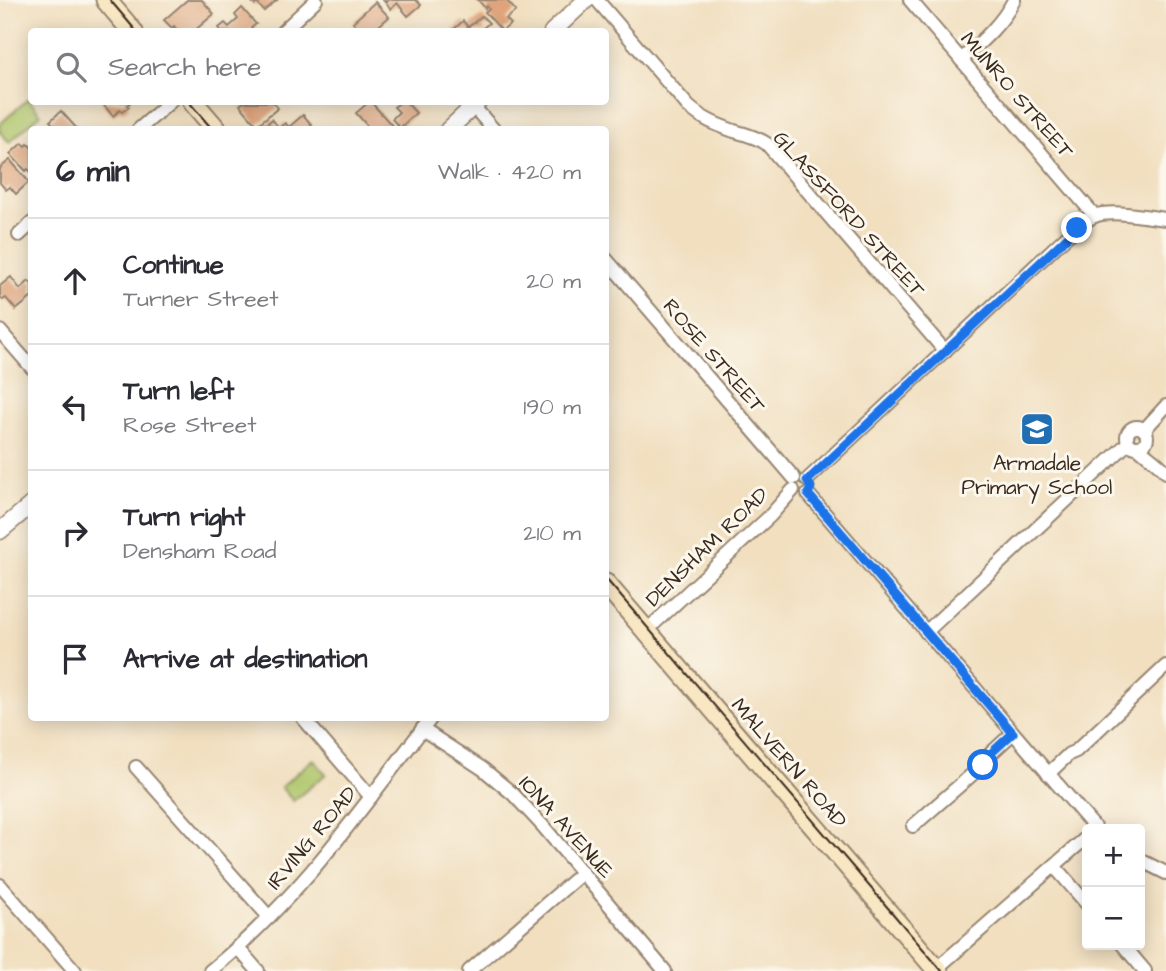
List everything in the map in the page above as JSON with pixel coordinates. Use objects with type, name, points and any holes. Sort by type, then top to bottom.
[{"type":"main road","points":[[106,0],[130,28]]},
{"type":"main road","points":[[201,105],[214,126]]},
{"type":"main road","name":"MALVERN ROAD","points":[[609,588],[936,970]]},
{"type":"street","points":[[286,28],[316,0]]},
{"type":"street","points":[[556,28],[586,0]]},
{"type":"street","name":"GLASSFORD STREET","points":[[597,0],[696,114],[717,125],[761,140],[772,150],[945,351]]},
{"type":"street","name":"MUNRO STREET","points":[[910,0],[1095,216]]},
{"type":"street","points":[[961,60],[990,33],[1014,0]]},
{"type":"street","points":[[143,126],[167,105]]},
{"type":"street","points":[[452,126],[474,105]]},
{"type":"street","points":[[476,105],[491,126]]},
{"type":"street","points":[[1095,216],[1117,214],[1166,219]]},
{"type":"street","name":"DENSHAM ROAD","points":[[646,631],[1068,236],[1095,216]]},
{"type":"street","points":[[19,235],[28,227]]},
{"type":"street","name":"ROSE STREET","points":[[609,262],[1092,824]]},
{"type":"street","points":[[0,331],[28,363]]},
{"type":"street","points":[[926,632],[1139,440],[1166,406]]},
{"type":"street","points":[[1139,440],[1156,454],[1163,468]]},
{"type":"street","points":[[2,525],[28,506]]},
{"type":"street","points":[[1048,774],[1166,666]]},
{"type":"street","points":[[306,721],[371,797]]},
{"type":"street","name":"IRVING ROAD","points":[[210,971],[292,894],[429,721]]},
{"type":"street","name":"IONA AVENUE","points":[[422,729],[484,769],[513,794],[664,971]]},
{"type":"street","points":[[913,826],[983,765],[988,756],[1013,733]]},
{"type":"street","points":[[136,767],[269,917]]},
{"type":"street","points":[[936,970],[1082,841]]},
{"type":"street","points":[[1145,862],[1166,873]]},
{"type":"street","points":[[1054,866],[1082,898]]},
{"type":"street","points":[[469,971],[582,873]]},
{"type":"street","points":[[0,885],[75,971]]},
{"type":"street","points":[[237,947],[258,971]]},
{"type":"street","points":[[1127,950],[1145,971]]},
{"type":"green space","points":[[28,99],[28,105],[33,105],[41,114],[9,142],[0,132],[0,124]]},
{"type":"green space","points":[[313,759],[326,774],[293,801],[281,787]]},
{"type":"building","points":[[187,0],[202,0],[214,14],[198,28],[172,28],[164,20]]},
{"type":"building","points":[[250,0],[277,0],[264,11]]},
{"type":"building","points":[[383,0],[416,0],[421,5],[408,16],[397,3],[391,9]]},
{"type":"building","points":[[478,0],[506,0],[516,11],[506,19],[511,24],[506,28],[499,28],[485,12],[489,9],[487,6],[485,8]]},
{"type":"building","points":[[375,2],[389,17],[377,28],[358,28],[353,22]]},
{"type":"building","points":[[242,8],[256,24],[251,28],[219,28],[225,23],[229,27],[238,19],[235,15]]},
{"type":"building","points":[[482,16],[489,23],[483,28],[455,28],[463,21],[468,27]]},
{"type":"building","points":[[104,105],[129,107],[122,112],[120,110],[113,116]]},
{"type":"building","points":[[240,105],[276,105],[278,108],[257,125]]},
{"type":"building","points":[[365,105],[374,105],[392,126],[367,126],[356,113]]},
{"type":"building","points":[[409,105],[416,113],[402,126],[398,126],[392,119],[399,112],[394,107]]},
{"type":"building","points":[[61,111],[74,126],[54,126],[50,121]]},
{"type":"building","points":[[303,115],[312,125],[311,126],[290,126]]},
{"type":"building","points":[[272,119],[277,126],[265,126]]},
{"type":"building","points":[[22,143],[26,146],[28,144],[28,169],[26,171],[10,154]]},
{"type":"building","points":[[10,160],[28,183],[16,194],[10,187],[6,190],[0,183],[0,168]]},
{"type":"building","points":[[11,277],[20,289],[28,282],[28,300],[16,310],[6,298],[3,300],[0,297],[0,286]]},
{"type":"tram line","points":[[110,0],[134,28]]},
{"type":"tram line","points":[[192,105],[210,126]]},
{"type":"tram line","points":[[609,582],[942,971]]},
{"type":"place","name":"Armadale Primary School","points":[[1037,429]]},
{"type":"route","points":[[983,765],[988,756],[1013,733],[808,494],[811,487],[807,481],[1077,228]]}]
